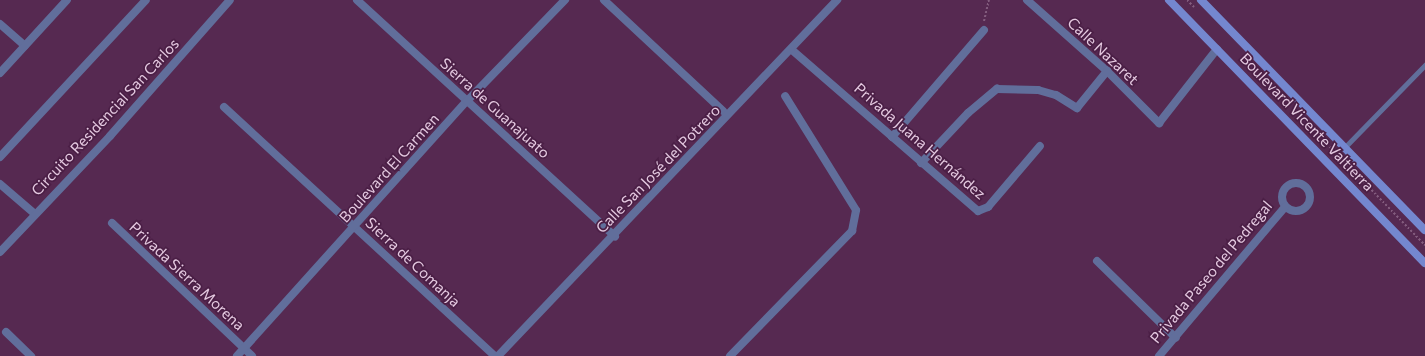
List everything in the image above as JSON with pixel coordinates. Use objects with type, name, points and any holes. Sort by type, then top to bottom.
[{"type":"main road","name":"Boulevard Vicente Valtierra","points":[[1168,0],[1425,263]]},
{"type":"main road","name":"Boulevard Vicente Valtierra","points":[[1201,0],[1425,230]]},
{"type":"street","points":[[0,73],[67,0]]},
{"type":"street","points":[[0,157],[146,0]]},
{"type":"street","name":"Circuito Residencial San Carlos","points":[[0,252],[110,136],[230,0]]},
{"type":"street","name":"Sierra de Guanajuato","points":[[357,0],[615,236]]},
{"type":"street","name":"Boulevard El Carmen","points":[[237,356],[355,227],[467,101],[565,0]]},
{"type":"street","points":[[604,0],[723,111]]},
{"type":"street","name":"Calle San José del Potrero","points":[[497,356],[615,236],[792,50],[837,0]]},
{"type":"street","name":"Calle Nazaret","points":[[1027,0],[1107,71],[1159,123],[1217,49]]},
{"type":"street","points":[[0,24],[25,46]]},
{"type":"street","points":[[892,137],[984,30]]},
{"type":"street","name":"Privada Juana Hernández","points":[[792,50],[974,208],[982,211],[1040,146]]},
{"type":"street","points":[[921,163],[968,113],[997,89],[1038,90],[1056,95],[1077,108],[1107,71]]},
{"type":"street","points":[[730,356],[852,231],[856,210],[785,96]]},
{"type":"street","name":"Sierra de Comanja","points":[[224,107],[497,356]]},
{"type":"street","points":[[0,184],[35,214]]},
{"type":"street","name":"Privada Paseo del Pedregal","points":[[1159,356],[1176,338],[1285,207]]},
{"type":"street","name":"Privada Sierra Morena","points":[[112,223],[252,356]]},
{"type":"street","points":[[1097,261],[1176,338]]},
{"type":"street","points":[[6,332],[32,356]]},
{"type":"lane","points":[[1345,147],[1425,65]]},
{"type":"path","points":[[984,30],[985,9],[989,0]]}]
